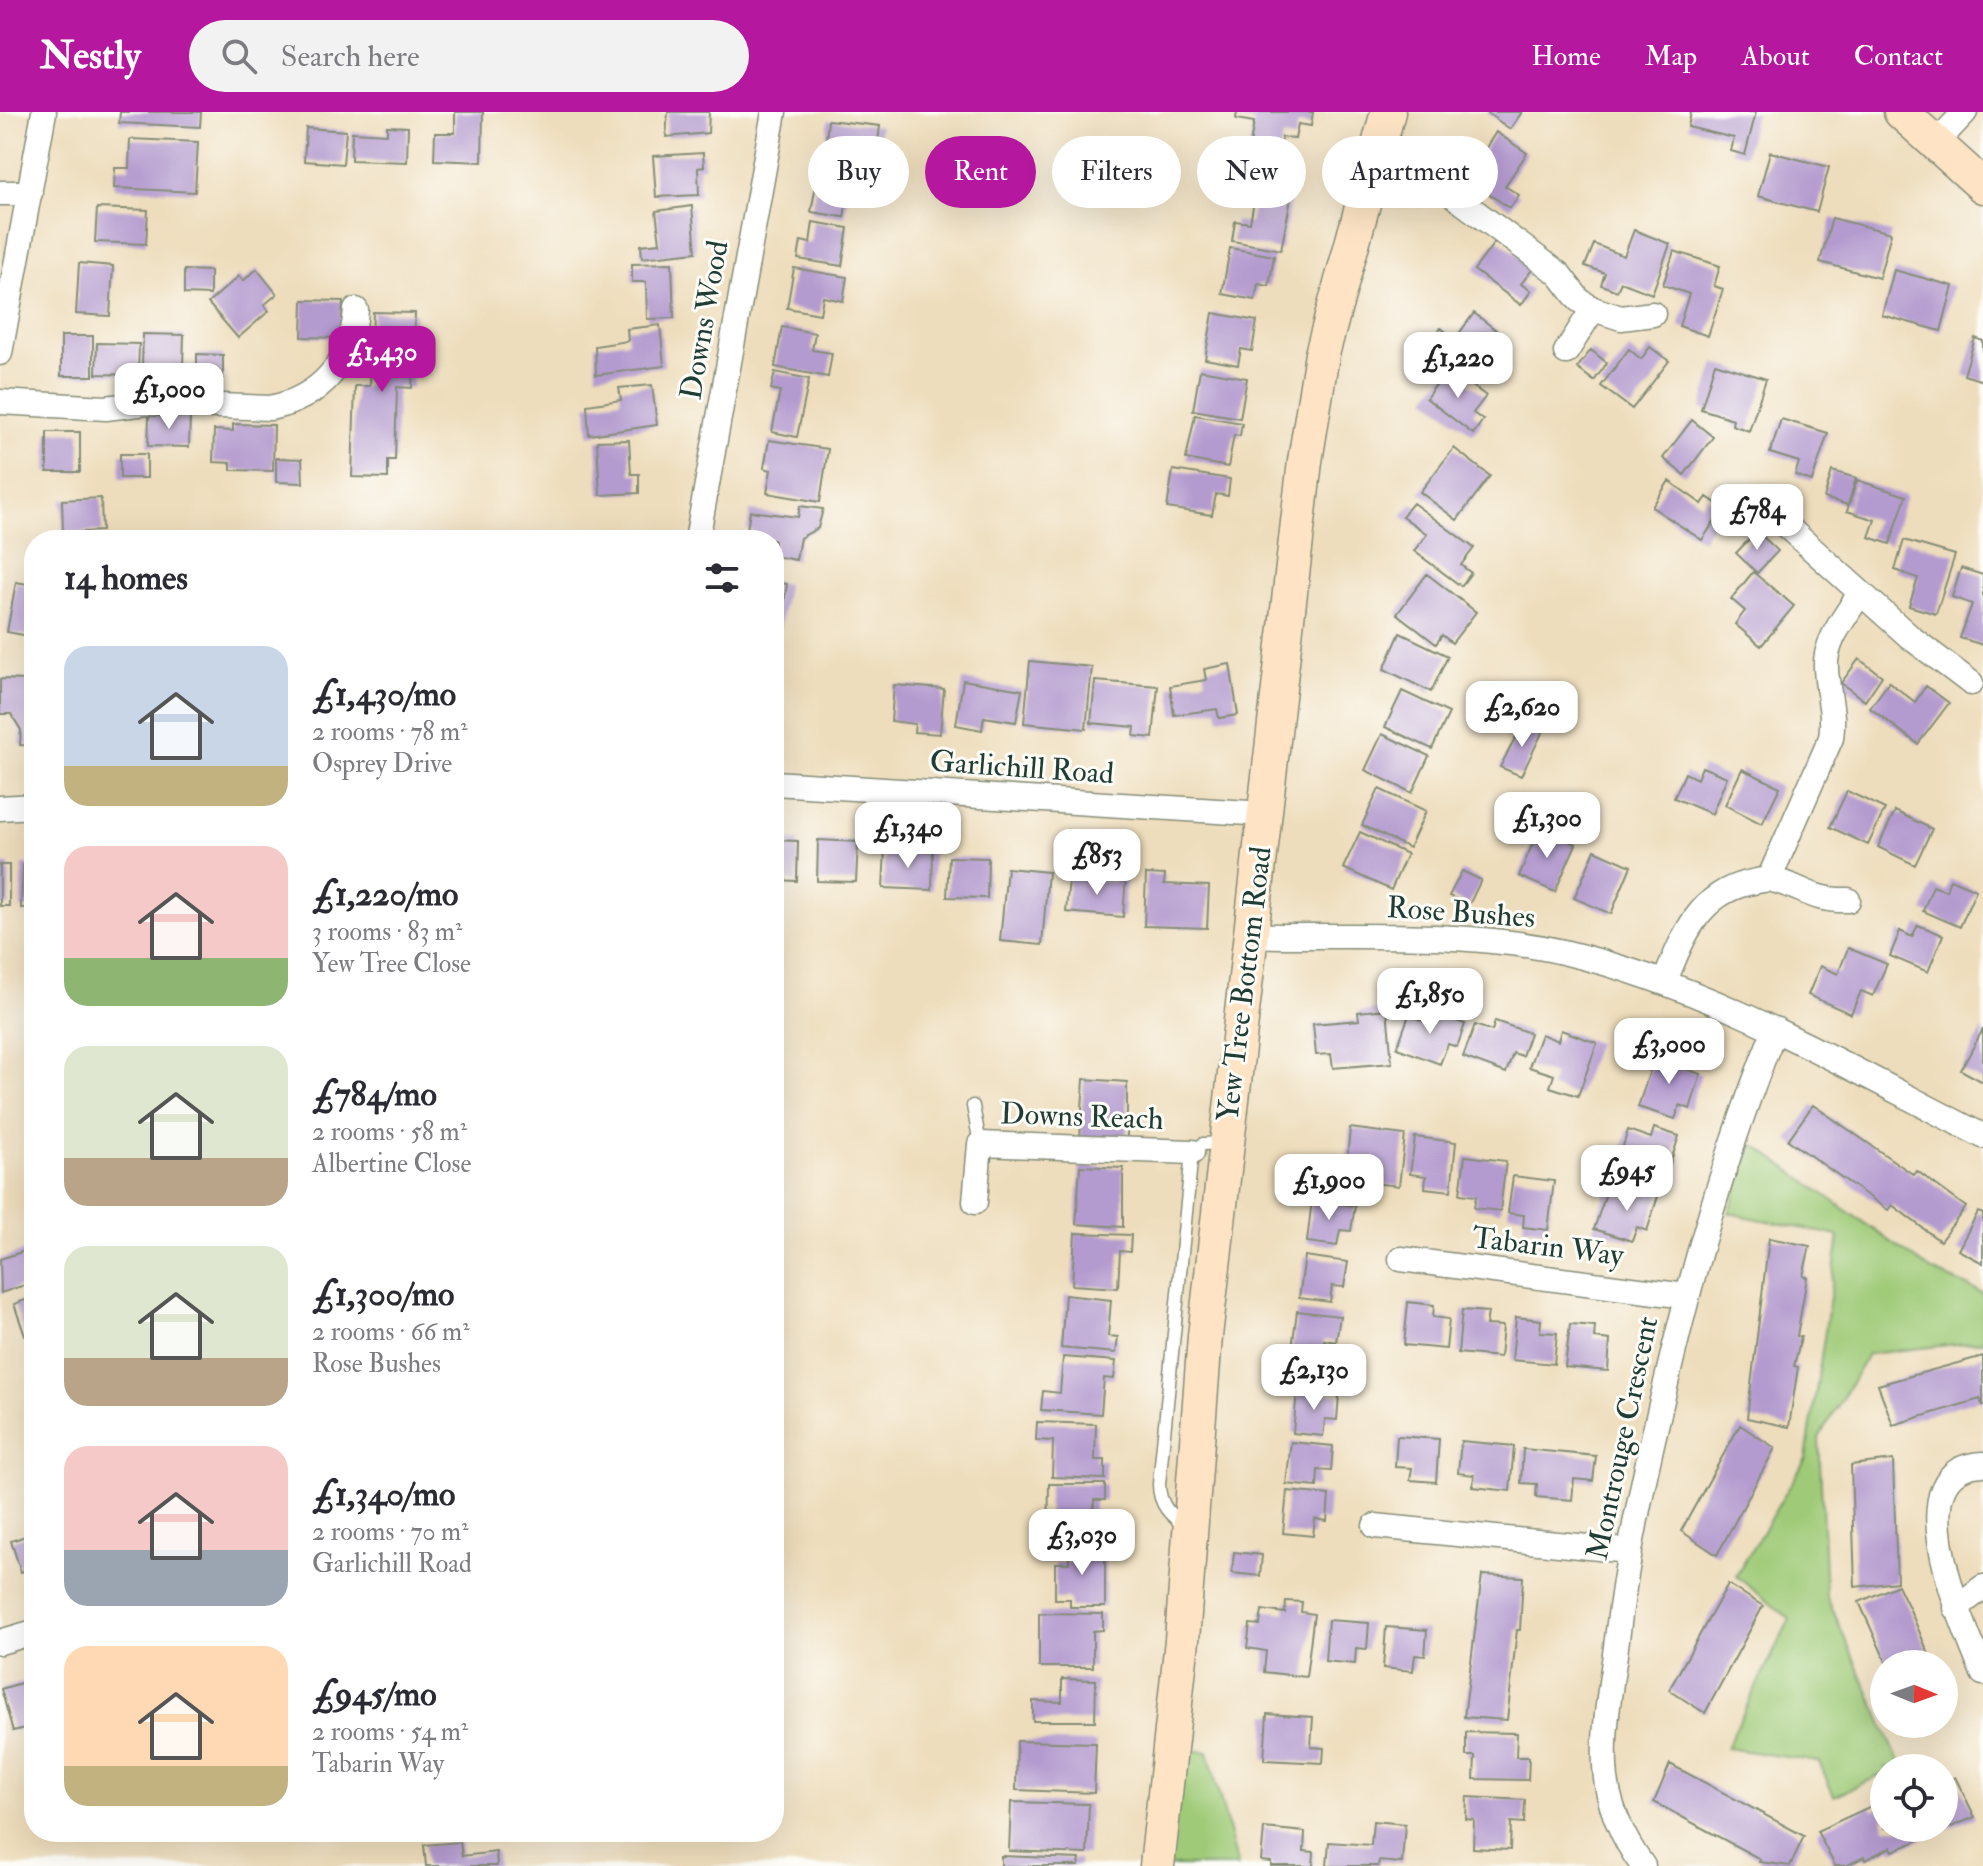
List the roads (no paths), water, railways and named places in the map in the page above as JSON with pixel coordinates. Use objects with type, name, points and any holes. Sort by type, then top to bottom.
[{"type":"main road","name":"Yew Tree Bottom Road","points":[[1382,136],[1388,112]]},
{"type":"main road","points":[[1901,112],[1983,186]]},
{"type":"main road","name":"Yew Tree Bottom Road","points":[[1157,1866],[1191,1532],[1205,1336],[1225,1142],[1313,401],[1332,314],[1362,208]]},
{"type":"street","points":[[0,353],[44,112]]},
{"type":"street","name":"Downs Wood","points":[[699,530],[774,112]]},
{"type":"street","points":[[1935,144],[1965,112]]},
{"type":"street","points":[[0,193],[30,193]]},
{"type":"street","points":[[1470,208],[1559,274],[1579,300],[1593,309],[1621,318],[1653,314]]},
{"type":"street","points":[[1566,352],[1593,309]]},
{"type":"street","points":[[0,402],[106,408],[146,403],[270,408],[290,404],[343,361],[354,339],[356,310]]},
{"type":"street","points":[[1773,514],[1860,593],[1971,683]]},
{"type":"street","points":[[1769,879],[1831,738],[1834,714],[1825,667],[1830,643],[1860,593]]},
{"type":"street","name":"Garlichill Road","points":[[784,784],[1265,814]]},
{"type":"street","points":[[0,808],[24,807]]},
{"type":"street","points":[[1665,981],[1687,930],[1707,902],[1735,886],[1769,879],[1823,900],[1848,900]]},
{"type":"street","name":"Rose Bushes","points":[[1249,935],[1467,939],[1561,952],[1665,981],[1775,1029],[1983,1136]]},
{"type":"street","name":"Montrouge Crescent","points":[[1643,1866],[1629,1848],[1609,1799],[1605,1765],[1629,1551],[1686,1296],[1726,1159],[1775,1029]]},
{"type":"street","name":"Downs Reach","points":[[975,1202],[980,1144],[1192,1152]]},
{"type":"street","name":"Tabarin Way","points":[[1401,1259],[1686,1296]]},
{"type":"street","points":[[1983,1464],[1971,1464],[1948,1477],[1937,1501],[1941,1541],[1956,1608],[1983,1673]]},
{"type":"street","points":[[1375,1526],[1629,1551]]},
{"type":"street","points":[[1956,1608],[1983,1587]]},
{"type":"street","points":[[0,1642],[24,1635]]},
{"type":"lane","points":[[973,1106],[980,1144]]},
{"type":"lane","points":[[1191,1532],[1170,1514],[1159,1498],[1192,1152],[1203,1144],[1225,1142]]}]
